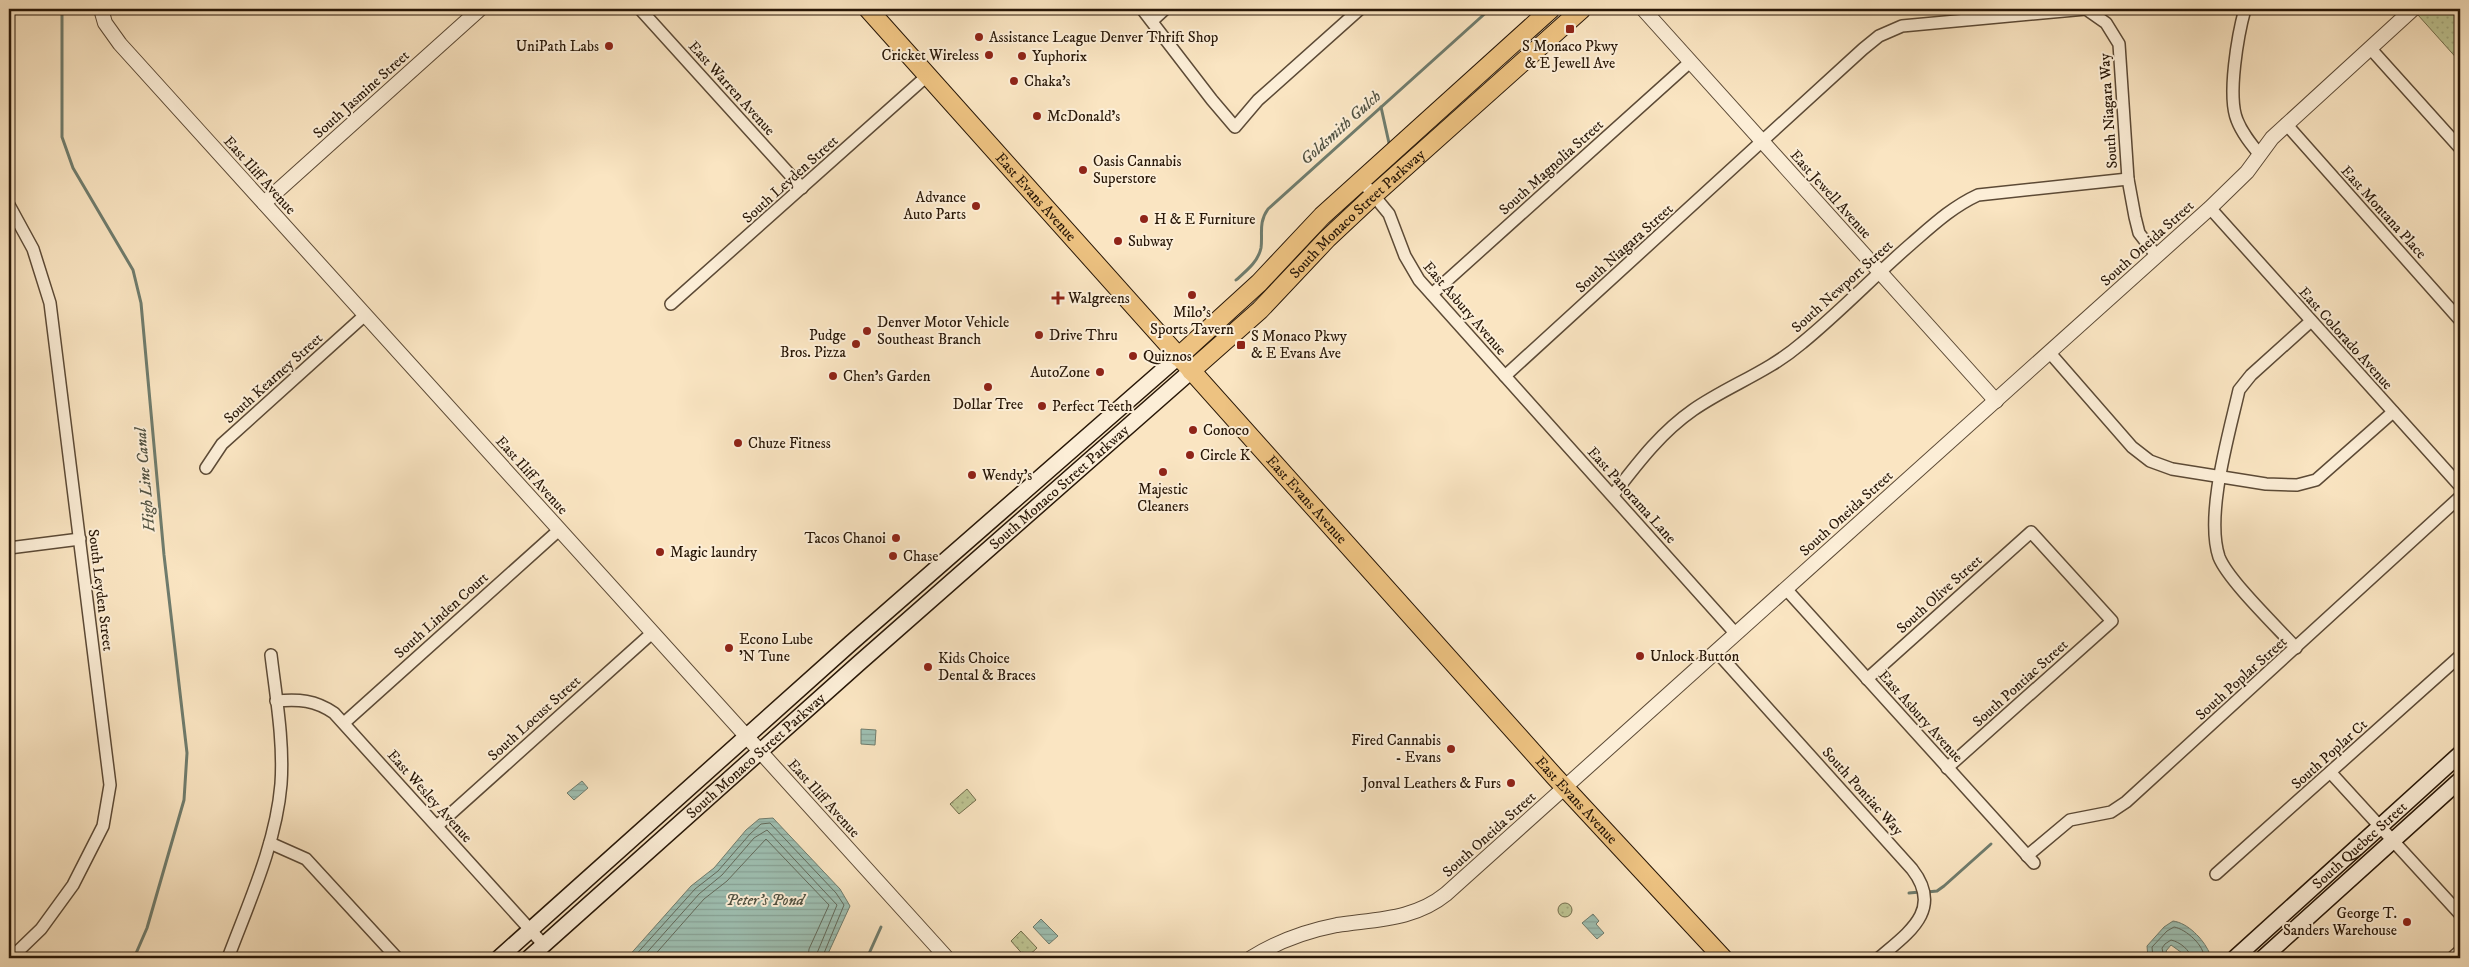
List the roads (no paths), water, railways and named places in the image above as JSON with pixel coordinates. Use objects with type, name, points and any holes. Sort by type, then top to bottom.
[{"type":"main road","name":"East Evans Avenue","points":[[868,9],[1565,788],[1724,958]]},
{"type":"main road","name":"South Monaco Street Parkway","points":[[499,958],[746,736],[1248,294],[1312,227],[1361,180],[1551,9]]},
{"type":"main road","name":"South Monaco Street Parkway","points":[[529,958],[759,751],[1273,298],[1327,239],[1374,195],[1582,9]]},
{"type":"main road","name":"South Quebec Street","points":[[2235,958],[2381,828],[2460,754]]},
{"type":"main road","name":"South Quebec Street","points":[[2263,958],[2394,842],[2460,780]]},
{"type":"main road","name":"East Evans Avenue","points":[[1707,942],[1716,958]]},
{"type":"street","name":"East Iliff Avenue","points":[[101,9],[105,23],[120,44],[947,958]]},
{"type":"street","name":"South Jasmine Street","points":[[264,204],[478,9]]},
{"type":"street","name":"East Warren Avenue","points":[[640,9],[802,188]]},
{"type":"street","points":[[1142,9],[1215,105],[1235,126],[1258,100],[1360,9]]},
{"type":"street","points":[[1152,21],[1165,9]]},
{"type":"street","name":"East Jewell Avenue","points":[[1643,9],[1996,400]]},
{"type":"street","name":"South Niagara Way","points":[[1762,141],[1879,36],[1902,26],[2086,9],[2106,23],[2119,44],[2128,179],[2140,233],[2156,255]]},
{"type":"street","points":[[2245,9],[2232,96],[2236,119],[2245,136],[2260,155]]},
{"type":"street","name":"South Oneida Street","points":[[1251,958],[1280,942],[1308,932],[1403,916],[1431,905],[1565,788],[2210,208],[2247,172],[2272,138],[2286,124],[2413,9]]},
{"type":"street","points":[[2370,48],[2460,148]]},
{"type":"street","name":"South Magnolia Street","points":[[1432,294],[1690,62]]},
{"type":"street","name":"South Leyden Street","points":[[671,304],[928,75]]},
{"type":"street","name":"East Montana Place","points":[[2286,124],[2460,320]]},
{"type":"street","name":"South Niagara Street","points":[[1505,376],[1762,141]]},
{"type":"street","name":"South Newport Street","points":[[1613,495],[1649,449],[1672,427],[1693,410],[1722,392],[1765,371],[1802,344],[1958,204],[1978,195],[2128,179]]},
{"type":"street","name":"East Asbury Avenue","points":[[1361,180],[1393,222],[1410,267],[1505,376]]},
{"type":"street","name":"South Leyden Street","points":[[9,205],[33,249],[50,303],[110,785],[103,826],[73,885],[41,929],[11,958]]},
{"type":"street","name":"East Colorado Avenue","points":[[2210,208],[2460,486]]},
{"type":"street","name":"South Kearney Street","points":[[206,468],[222,444],[366,316]]},
{"type":"street","points":[[2296,648],[2233,578],[2220,558],[2214,516],[2240,390],[2251,375],[2311,321]]},
{"type":"street","points":[[2050,352],[2132,447],[2150,461],[2172,468],[2274,484],[2297,485],[2316,480],[2393,412]]},
{"type":"street","name":"East Panorama Lane","points":[[1505,376],[1736,634]]},
{"type":"street","name":"South Poplar Street","points":[[2031,859],[2070,820],[2111,812],[2126,802],[2460,496]]},
{"type":"street","name":"South Linden Court","points":[[344,723],[559,530]]},
{"type":"street","name":"South Olive Street","points":[[1867,679],[2031,532],[2112,621]]},
{"type":"street","points":[[9,548],[80,539]]},
{"type":"street","name":"East Asbury Avenue","points":[[1786,589],[2031,859]]},
{"type":"street","name":"South Pontiac Street","points":[[1948,768],[2112,621]]},
{"type":"street","name":"South Locust Street","points":[[437,826],[652,633]]},
{"type":"street","name":"South Pontiac Way","points":[[1716,651],[1912,869],[1921,882],[1925,898],[1922,916],[1913,928],[1879,958]]},
{"type":"street","points":[[228,958],[270,842],[281,783],[271,655]]},
{"type":"street","name":"South Poplar Ct","points":[[2216,874],[2460,656]]},
{"type":"street","name":"East Wesley Avenue","points":[[276,701],[309,701],[322,705],[344,723],[544,945]]},
{"type":"street","points":[[2330,773],[2460,914]]},
{"type":"street","points":[[270,842],[306,859],[397,958]]},
{"type":"street","points":[[2452,958],[2460,951]]},
{"type":"water","points":[[861,729],[876,730],[875,745],[861,744]]},
{"type":"water","points":[[582,781],[588,788],[574,800],[567,793]]},
{"type":"water","name":"Peter's Pond","points":[[773,818],[840,889],[850,906],[826,958],[627,958],[691,886],[714,868],[746,830],[759,819]]},
{"type":"water","points":[[1593,914],[1599,921],[1596,924],[1604,933],[1597,939],[1582,923]]},
{"type":"water","points":[[1041,919],[1058,936],[1049,944],[1033,927]]},
{"type":"water","points":[[2173,921],[2189,928],[2199,937],[2209,952],[2207,958],[2189,958],[2171,945],[2166,951],[2170,958],[2148,958],[2147,946],[2164,927]]},
{"type":"waterway","name":"High Line Canal","points":[[62,9],[62,137],[73,168],[133,270],[141,303],[164,555],[187,753],[184,800],[147,928],[134,958]]},
{"type":"waterway","name":"Goldsmith Gulch","points":[[1236,280],[1257,258],[1261,248],[1263,219],[1268,209],[1490,9]]},
{"type":"waterway","points":[[1381,107],[1389,143]]},
{"type":"waterway","points":[[1927,892],[1937,891],[1944,886],[1991,844]]},
{"type":"waterway","points":[[1909,893],[1920,892]]},
{"type":"waterway","name":"Goldsmith Gulch","points":[[867,958],[881,927]]},
{"type":"place","name":"S Monaco Pkwy & E Jewell Ave","points":[[1570,29]]},
{"type":"place","name":"Assistance League Denver Thrift Shop","points":[[979,37]]},
{"type":"place","name":"UniPath Labs","points":[[609,46]]},
{"type":"place","name":"Cricket Wireless","points":[[989,55]]},
{"type":"place","name":"Yuphorix","points":[[1022,56]]},
{"type":"place","name":"Chaka's","points":[[1014,81]]},
{"type":"place","name":"McDonald's","points":[[1037,116]]},
{"type":"place","name":"Oasis Cannabis Superstore","points":[[1083,170]]},
{"type":"place","name":"Advance Auto Parts","points":[[976,206]]},
{"type":"place","name":"H & E Furniture","points":[[1144,219]]},
{"type":"place","name":"Subway","points":[[1118,241]]},
{"type":"place","name":"Milo's Sports Tavern","points":[[1192,295]]},
{"type":"place","name":"Walgreens","points":[[1058,298]]},
{"type":"place","name":"Denver Motor Vehicle Southeast Branch","points":[[867,331]]},
{"type":"place","name":"Drive Thru","points":[[1039,335]]},
{"type":"place","name":"Pudge Bros. Pizza","points":[[856,344]]},
{"type":"place","name":"S Monaco Pkwy & E Evans Ave","points":[[1241,345]]},
{"type":"place","name":"Quiznos","points":[[1133,356]]},
{"type":"place","name":"AutoZone","points":[[1100,372]]},
{"type":"place","name":"Chen's Garden","points":[[833,376]]},
{"type":"place","name":"Dollar Tree","points":[[988,387]]},
{"type":"place","name":"Perfect Teeth","points":[[1042,406]]},
{"type":"place","name":"Conoco","points":[[1193,430]]},
{"type":"place","name":"Chuze Fitness","points":[[738,443]]},
{"type":"place","name":"Circle K","points":[[1190,455]]},
{"type":"place","name":"Majestic Cleaners","points":[[1163,472]]},
{"type":"place","name":"Wendy's","points":[[972,475]]},
{"type":"place","name":"Tacos Chanoi","points":[[896,538]]},
{"type":"place","name":"Magic laundry","points":[[660,552]]},
{"type":"place","name":"Chase","points":[[893,556]]},
{"type":"place","name":"Econo Lube 'N Tune","points":[[729,648]]},
{"type":"place","name":"Unlock Button","points":[[1640,656]]},
{"type":"place","name":"Kids Choice Dental & Braces","points":[[928,667]]},
{"type":"place","name":"Fired Cannabis - Evans","points":[[1451,749]]},
{"type":"place","name":"Jonval Leathers & Furs","points":[[1511,783]]},
{"type":"place","name":"George T. Sanders Warehouse","points":[[2407,922]]}]
